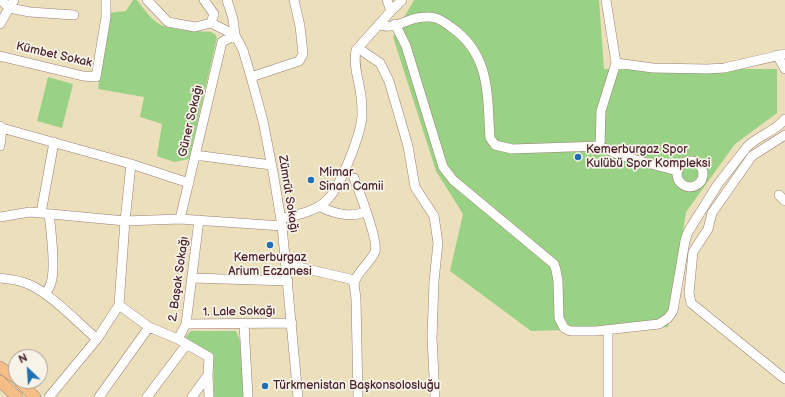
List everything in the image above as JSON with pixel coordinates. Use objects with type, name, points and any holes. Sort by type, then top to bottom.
[{"type":"main road","points":[[0,381],[17,397]]},
{"type":"main road","points":[[28,389],[35,397]]},
{"type":"street","points":[[1,0],[30,12],[74,15]]},
{"type":"street","name":"Kümbet Sokak","points":[[0,56],[83,76],[96,77],[106,17],[106,0]]},
{"type":"street","points":[[146,0],[168,22],[195,27],[211,23],[235,35]]},
{"type":"street","points":[[204,0],[214,14],[211,23]]},
{"type":"street","name":"Zümrüt Sokağı","points":[[227,0],[233,19],[235,35],[243,50],[252,77],[272,165],[282,223],[298,397]]},
{"type":"street","points":[[252,77],[299,60],[303,54],[300,26],[294,0]]},
{"type":"street","points":[[387,0],[391,11]]},
{"type":"street","points":[[0,216],[30,212],[124,221],[180,219],[282,223],[319,206],[327,201],[338,186],[355,142],[362,118],[361,96],[354,58],[356,50],[402,0]]},
{"type":"street","points":[[600,146],[601,110],[616,63],[606,0]]},
{"type":"street","points":[[0,24],[12,4]]},
{"type":"street","points":[[379,24],[387,27],[415,18],[430,16],[441,20],[456,30],[468,42],[479,59],[486,81],[490,138],[495,145],[512,149],[600,146],[617,154],[678,171]]},
{"type":"street","points":[[395,24],[406,46],[446,173],[554,264],[558,281],[559,318],[564,328],[570,331],[596,331],[659,324],[668,318],[673,311],[688,232],[718,184],[752,141],[772,130],[785,119]]},
{"type":"street","name":"Güner Sokağı","points":[[180,219],[222,42],[221,29]]},
{"type":"street","points":[[222,42],[235,35]]},
{"type":"street","points":[[358,48],[380,63],[389,81],[408,146],[415,187],[434,216],[438,243],[434,281],[433,323],[435,397]]},
{"type":"street","points":[[616,63],[653,68],[708,69],[724,68],[781,55],[785,69]]},
{"type":"street","points":[[0,146],[1,127],[131,164],[189,183]]},
{"type":"street","points":[[785,135],[752,156],[712,213],[708,229],[693,252],[689,293],[691,303],[785,379]]},
{"type":"street","points":[[45,294],[51,283],[52,270],[52,242],[45,214],[54,142]]},
{"type":"street","points":[[195,155],[272,165]]},
{"type":"street","points":[[686,162],[695,163],[701,168],[702,176],[699,183],[695,186],[687,187],[678,179],[678,171],[686,162]]},
{"type":"street","points":[[49,397],[97,339],[119,305],[124,221],[131,164]]},
{"type":"street","points":[[702,176],[718,184]]},
{"type":"street","points":[[354,178],[375,239],[376,250],[357,276],[354,283],[356,299],[358,397]]},
{"type":"street","points":[[319,206],[332,212],[354,215],[366,211]]},
{"type":"street","name":"2. Başak Sokağı","points":[[147,397],[182,342],[186,324],[199,220]]},
{"type":"street","points":[[286,264],[350,279],[354,283]]},
{"type":"street","points":[[0,278],[28,284],[45,294],[97,339]]},
{"type":"street","points":[[192,278],[288,281]]},
{"type":"street","points":[[119,305],[149,327],[182,342],[209,357],[209,397]]},
{"type":"street","name":"1. Lale Sokağı","points":[[186,324],[292,323]]},
{"type":"street","points":[[244,324],[248,397]]},
{"type":"street","points":[[99,397],[149,327]]},
{"type":"street","points":[[608,330],[608,397]]},
{"type":"street","points":[[192,397],[208,375]]},
{"type":"green space","points":[[133,0],[137,0],[145,11],[161,25],[178,29],[211,32],[215,34],[217,38],[189,159],[174,162],[157,156],[162,124],[140,117],[144,97],[98,89],[109,13],[126,11]]},
{"type":"green space","name":"Kemerburgaz Spor Kulübü Spor Kompleksi","points":[[414,0],[599,0],[604,69],[777,69],[777,113],[735,144],[686,212],[668,327],[531,331],[450,271],[463,214],[436,171],[393,37]]},
{"type":"green space","points":[[48,77],[73,84],[62,128],[37,121]]},
{"type":"green space","points":[[191,331],[236,331],[242,346],[244,397],[214,397],[213,357],[185,337]]},
{"type":"place","name":"Kemerburgaz Spor Kulübü Spor Kompleksi","points":[[578,157]]},
{"type":"place","name":"Mimar Sinan Camii","points":[[311,180]]},
{"type":"place","name":"Kemerburgaz Arium Eczanesi","points":[[270,245]]},
{"type":"place","name":"Türkmenistan Başkonsolosluğu","points":[[265,386]]}]
